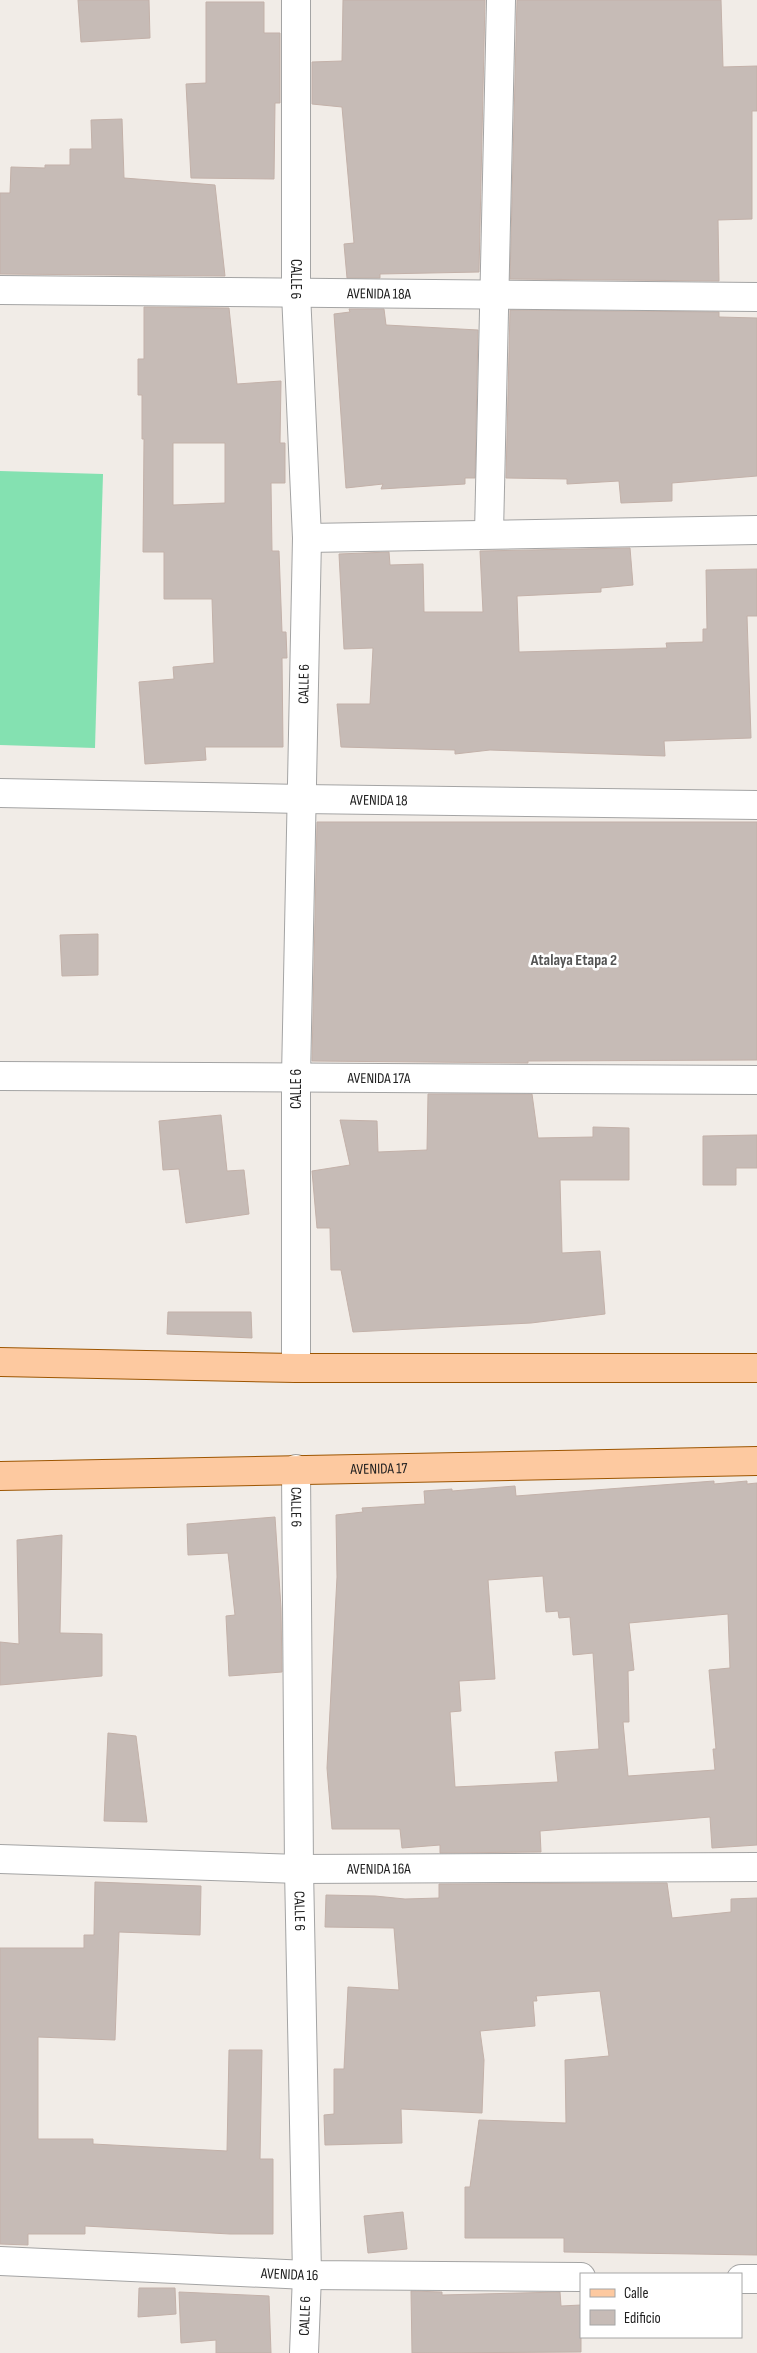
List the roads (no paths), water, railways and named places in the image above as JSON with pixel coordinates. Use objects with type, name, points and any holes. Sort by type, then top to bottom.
[{"type":"main road","points":[[0,1362],[296,1368],[757,1368]]},
{"type":"main road","name":"AVENIDA 17","points":[[0,1476],[757,1461]]},
{"type":"street","name":"CALLE 6","points":[[296,0],[296,293],[307,538],[296,1077],[296,1368]]},
{"type":"street","points":[[489,533],[501,0]]},
{"type":"street","name":"AVENIDA 18A","points":[[0,290],[757,297]]},
{"type":"street","points":[[307,538],[489,533],[757,530]]},
{"type":"street","name":"AVENIDA 18","points":[[0,793],[757,805]]},
{"type":"street","name":"AVENIDA 17A","points":[[0,1076],[757,1080]]},
{"type":"street","name":"CALLE 6","points":[[296,1469],[299,1869],[307,2275],[304,2353]]},
{"type":"street","name":"AVENIDA 16A","points":[[0,1859],[299,1869],[757,1867]]},
{"type":"street","name":"AVENIDA 16","points":[[0,2261],[307,2275],[580,2278]]},
{"type":"street","points":[[742,2279],[757,2279]]},
{"type":"district","name":"Atalaya Etapa 2","points":[[574,960]]}]
